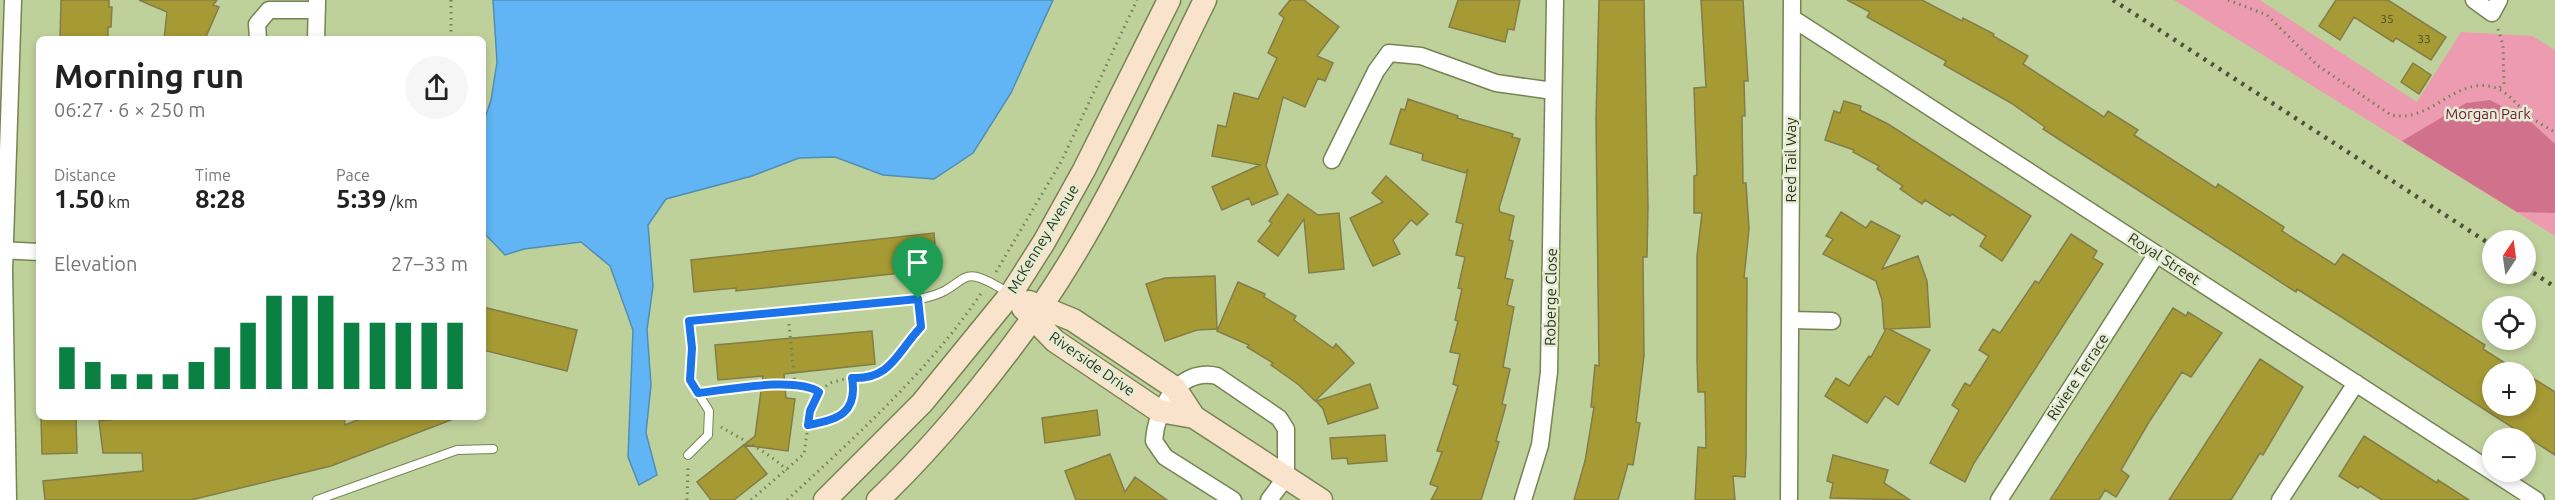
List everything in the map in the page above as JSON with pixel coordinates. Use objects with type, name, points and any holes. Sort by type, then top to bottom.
[{"type":"main road","name":"McKenney Avenue","points":[[825,500],[922,403],[1011,294],[1068,199],[1169,0]]},
{"type":"main road","points":[[878,500],[933,442],[1037,312],[1121,170],[1205,0]]},
{"type":"main road","name":"Riverside Drive","points":[[1011,294],[1037,312],[1073,320],[1175,388],[1194,417]]},
{"type":"main road","name":"Riverside Drive","points":[[1037,312],[1055,341],[1159,411],[1194,417],[1321,500]]},
{"type":"street","points":[[8,500],[2,251],[13,0]]},
{"type":"street","name":"Roberge Close","points":[[1523,500],[1540,446],[1548,389],[1555,0]]},
{"type":"street","name":"Red Tail Way","points":[[1789,500],[1792,0]]},
{"type":"street","points":[[2474,0],[2496,6]]},
{"type":"street","points":[[258,36],[257,24],[264,12],[317,5],[316,36]]},
{"type":"street","name":"Royal Street","points":[[1792,18],[2536,500]]},
{"type":"street","points":[[1332,160],[1376,71],[1389,53],[1421,56],[1496,83],[1553,91]]},
{"type":"street","points":[[2,251],[36,252]]},
{"type":"street","name":"Riviere Terrace","points":[[1999,500],[2156,255]]},
{"type":"street","points":[[1791,320],[1832,321]]},
{"type":"street","points":[[1233,500],[1165,457],[1154,441],[1159,411],[1175,388],[1196,376],[1208,374],[1217,376],[1279,418],[1286,429],[1288,440],[1286,477],[1269,500]]},
{"type":"street","points":[[2280,500],[2356,384]]},
{"type":"lane","points":[[688,455],[708,435],[709,420],[709,411],[690,380],[692,348],[689,321],[918,299],[940,295],[962,278],[974,275],[990,280],[1011,294]]},
{"type":"lane","points":[[318,500],[457,450],[493,449]]},
{"type":"path","points":[[451,0],[451,36]]},
{"type":"path","points":[[1005,260],[1062,160],[1137,0]]},
{"type":"path","points":[[2228,0],[2267,15],[2317,65],[2391,115],[2405,118],[2415,115],[2465,87],[2488,86],[2506,93],[2529,116],[2555,132]]},
{"type":"path","points":[[2496,6],[2505,65],[2504,84],[2498,89]]},
{"type":"path","points":[[751,500],[804,454],[810,411],[819,392],[830,383],[852,378],[870,378],[886,370],[921,327],[918,299]]},
{"type":"path","points":[[787,500],[864,428],[915,375],[977,299]]},
{"type":"path","points":[[788,312],[795,384]]},
{"type":"path","points":[[808,425],[834,420],[848,409],[854,389],[852,378]]},
{"type":"path","points":[[698,393],[795,384],[819,392]]},
{"type":"path","points":[[709,420],[773,457],[786,470]]},
{"type":"path","points":[[687,500],[688,455]]},
{"type":"green space","name":"Morgan Park","points":[[2174,0],[2260,0],[2417,102],[2461,32],[2532,36],[2555,50],[2555,236]]},
{"type":"green space","points":[[2490,100],[2531,122],[2555,144],[2555,213],[2517,212],[2402,141],[2466,103]]},
{"type":"water","points":[[493,0],[1053,0],[1011,93],[973,153],[934,179],[883,175],[835,157],[799,158],[752,176],[666,199],[648,225],[653,286],[647,330],[651,385],[646,433],[657,475],[639,485],[628,457],[633,330],[610,266],[581,242],[524,249],[505,255],[486,235],[486,115],[491,100],[497,62]]},
{"type":"building","points":[[61,0],[109,0],[109,7],[112,7],[108,36],[60,36]]},
{"type":"building","points":[[139,0],[217,0],[213,5],[219,7],[206,36],[164,36],[167,12]]},
{"type":"building","points":[[1290,0],[1304,0],[1339,27],[1317,56],[1333,63],[1325,81],[1318,78],[1305,107],[1283,97],[1266,166],[1278,194],[1252,205],[1249,198],[1222,210],[1212,187],[1260,165],[1212,156],[1218,125],[1226,127],[1234,93],[1258,99],[1277,58],[1268,53],[1284,18],[1279,14]]},
{"type":"building","points":[[1458,0],[1520,0],[1514,30],[1508,29],[1505,42],[1449,27]]},
{"type":"building","points":[[1599,0],[1644,0],[1648,206],[1647,257],[1643,257],[1644,356],[1636,422],[1640,423],[1633,465],[1628,464],[1618,500],[1574,500],[1585,461],[1594,407],[1591,407],[1595,365],[1599,366],[1596,120]]},
{"type":"building","points":[[1701,0],[1743,0],[1748,81],[1744,81],[1745,116],[1742,116],[1743,183],[1746,183],[1749,229],[1744,278],[1747,278],[1746,456],[1745,477],[1733,476],[1735,500],[1695,500],[1698,447],[1706,448],[1705,392],[1698,392],[1697,360],[1697,256],[1702,213],[1694,213],[1694,176],[1697,175],[1694,88],[1706,87]]},
{"type":"building","points":[[1847,0],[1922,0],[1962,21],[1963,18],[1994,34],[1993,36],[2028,56],[2023,64],[2104,117],[2108,111],[2138,130],[2134,135],[2216,188],[2218,184],[2284,227],[2282,231],[2335,265],[2343,254],[2482,343],[2482,350],[2503,362],[2482,362],[2482,408],[2297,289],[2296,292],[2043,129],[2045,127],[2011,103],[1944,65],[1946,61],[1867,17],[1870,12]]},
{"type":"building","points":[[2336,0],[2388,0],[2446,37],[2431,60],[2396,38],[2393,42],[2354,17],[2340,40],[2319,26]]},
{"type":"building","points":[[2413,63],[2431,75],[2419,94],[2401,82]]},
{"type":"building","points":[[1408,99],[1458,116],[1457,118],[1513,134],[1512,137],[1520,139],[1499,208],[1500,212],[1514,216],[1509,240],[1513,241],[1505,278],[1513,280],[1507,305],[1514,307],[1503,367],[1510,369],[1502,404],[1506,405],[1496,441],[1499,442],[1481,500],[1431,500],[1438,487],[1430,484],[1442,452],[1437,451],[1458,386],[1453,384],[1460,354],[1450,352],[1458,321],[1455,320],[1462,289],[1458,288],[1465,257],[1456,255],[1463,224],[1456,222],[1468,169],[1465,173],[1422,160],[1423,154],[1390,144],[1401,109],[1405,110]]},
{"type":"building","points":[[1844,101],[1861,106],[1860,110],[1888,124],[2031,216],[2002,261],[1980,246],[1986,236],[1925,200],[1922,204],[1900,189],[1903,186],[1877,169],[1879,166],[1853,152],[1854,150],[1825,140],[1834,111],[1840,113]]},
{"type":"building","points":[[1386,176],[1428,214],[1417,225],[1411,220],[1393,240],[1400,254],[1373,266],[1350,218],[1383,202],[1372,193]]},
{"type":"building","points":[[1288,194],[1318,215],[1339,213],[1344,269],[1309,273],[1304,219],[1278,256],[1258,241],[1272,223],[1269,221]]},
{"type":"building","points":[[1841,212],[1866,228],[1871,221],[1900,236],[1882,269],[1918,256],[1927,281],[1930,327],[1889,329],[1930,350],[1898,405],[1885,396],[1867,423],[1825,396],[1836,378],[1849,386],[1869,356],[1871,357],[1886,329],[1884,329],[1882,300],[1876,281],[1823,254],[1833,239],[1826,236]]},
{"type":"building","points":[[934,233],[937,269],[736,291],[736,288],[694,292],[691,260]]},
{"type":"building","points":[[2071,234],[2097,251],[2093,258],[2103,264],[1974,463],[1965,482],[1930,463],[1959,410],[1952,405],[1965,383],[1970,386],[1989,356],[1979,350],[1993,329],[2000,333],[2035,281],[2039,283]]},
{"type":"building","points":[[1215,276],[1217,329],[1197,330],[1165,341],[1146,284],[1165,278]]},
{"type":"building","points":[[1238,282],[1265,294],[1264,297],[1296,316],[1294,320],[1333,348],[1336,344],[1354,363],[1315,401],[1299,385],[1271,365],[1273,363],[1247,347],[1249,345],[1217,331]]},
{"type":"building","points":[[486,308],[577,330],[567,371],[486,351]]},
{"type":"building","points":[[2173,308],[2186,316],[2188,312],[2222,333],[2191,377],[2182,372],[2149,422],[2121,470],[2129,476],[2116,497],[2105,490],[2099,500],[2050,500]]},
{"type":"building","points":[[872,331],[875,364],[784,374],[786,398],[795,399],[788,451],[744,445],[767,474],[734,500],[711,500],[697,482],[755,436],[763,376],[718,380],[715,345]]},
{"type":"building","points":[[2260,359],[2303,387],[2263,455],[2260,453],[2231,500],[2169,500]]},
{"type":"building","points":[[2536,380],[2555,392],[2555,455],[2536,443],[2536,428],[2513,428],[2495,416],[2536,416]]},
{"type":"building","points":[[1370,384],[1378,408],[1328,424],[1323,409],[1316,401]]},
{"type":"building","points":[[1097,410],[1100,435],[1045,443],[1042,418]]},
{"type":"building","points":[[41,420],[76,420],[77,453],[42,454]]},
{"type":"building","points":[[344,420],[345,425],[358,420],[451,420],[331,466],[191,500],[45,500],[43,481],[143,471],[142,453],[103,453],[99,421]]},
{"type":"building","points":[[1385,435],[1387,461],[1348,464],[1347,458],[1332,459],[1330,438]]},
{"type":"building","points":[[2364,436],[2437,483],[2438,480],[2469,500],[2382,500],[2360,486],[2358,488],[2339,476]]},
{"type":"building","points":[[1110,454],[1125,492],[1135,477],[1167,500],[1076,500],[1065,471]]},
{"type":"building","points":[[1833,455],[1888,470],[1884,483],[1910,500],[1830,498],[1833,483],[1827,481]]},
{"type":"railway","points":[[2113,0],[2482,239]]},
{"type":"railway","points":[[2536,275],[2555,287]]},
{"type":"route","points":[[918,299],[921,310],[921,327],[906,342],[886,370],[870,378],[852,378],[854,389],[848,409],[834,420],[808,425],[810,411],[819,392],[812,388],[795,384],[698,393],[690,380],[692,348],[689,321],[918,299]]}]
